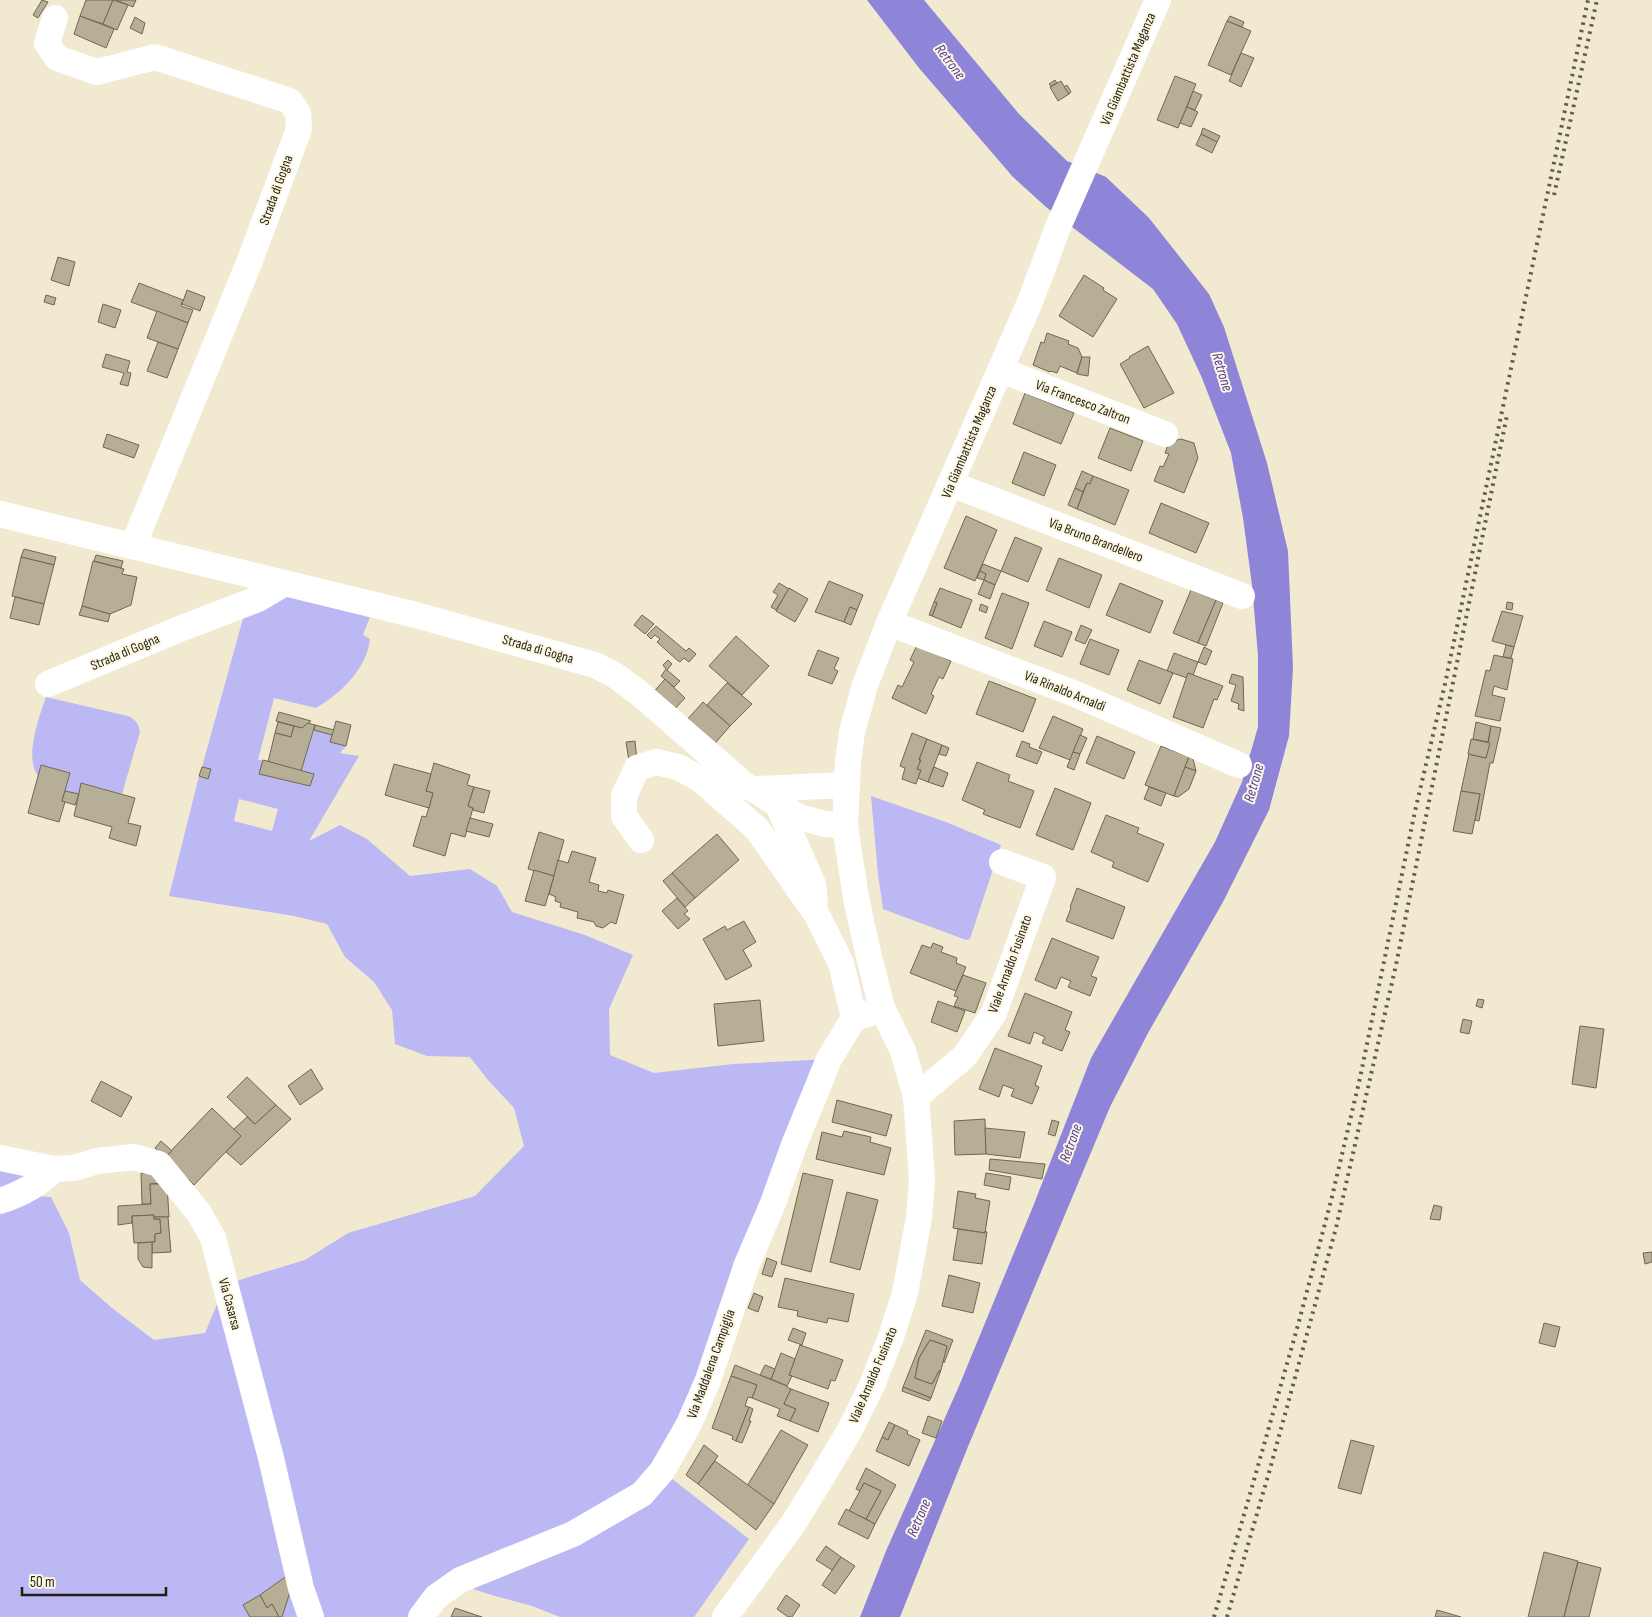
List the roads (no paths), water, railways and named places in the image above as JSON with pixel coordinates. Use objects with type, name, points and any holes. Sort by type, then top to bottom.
[{"type":"street","name":"Via Giambattista Maganza","points":[[856,898],[845,826],[848,762],[852,732],[865,685],[889,623],[1030,302],[1058,227],[1158,0]]},
{"type":"street","name":"Strada di Gogna","points":[[55,18],[47,43],[57,58],[97,72],[155,57],[290,101],[298,113],[299,129],[249,263],[133,546]]},
{"type":"street","name":"Via Francesco Zaltron","points":[[1001,370],[1165,434]]},
{"type":"street","name":"Via Bruno Brandellero","points":[[951,484],[1242,596]]},
{"type":"street","name":"Strada di Gogna","points":[[0,514],[416,615],[595,665],[616,676],[638,693],[747,787],[779,796],[847,785]]},
{"type":"street","name":"Strada di Gogna","points":[[48,684],[182,628],[258,599],[285,583]]},
{"type":"street","name":"Via Rinaldo Arnaldi","points":[[889,623],[1073,694],[1239,765]]},
{"type":"street","points":[[641,840],[624,816],[624,796],[637,768],[656,762],[678,767],[700,779],[757,829],[817,915],[841,963],[854,1018],[882,1008]]},
{"type":"street","points":[[779,796],[799,817],[825,824],[845,826]]},
{"type":"street","points":[[779,796],[813,884],[817,915]]},
{"type":"street","name":"Viale Arnaldo Fusinato","points":[[916,1097],[965,1056],[994,1013],[1043,877],[1002,862]]},
{"type":"street","name":"Viale Arnaldo Fusinato","points":[[724,1617],[793,1524],[852,1426],[872,1385],[891,1337],[905,1292],[919,1218],[922,1179],[916,1097],[903,1051],[882,1008],[856,898]]},
{"type":"street","name":"Via Maddalena Campiglia","points":[[420,1617],[436,1597],[460,1580],[573,1534],[642,1494],[662,1471],[689,1424],[708,1380],[746,1264],[773,1203],[829,1059],[854,1018]]},
{"type":"street","name":"Via Casarsa","points":[[0,1158],[54,1169],[74,1168],[97,1161],[134,1157],[159,1164],[199,1213],[213,1238],[271,1458],[301,1588],[311,1617]]},
{"type":"street","points":[[0,1201],[19,1195],[44,1180],[54,1169]]},
{"type":"water","name":"Retrone","points":[[867,0],[924,0],[1019,114],[1067,161],[1106,177],[1149,218],[1209,294],[1224,327],[1267,463],[1288,551],[1293,668],[1289,736],[1269,810],[1223,902],[1148,1033],[1110,1107],[967,1449],[900,1617],[860,1617],[886,1551],[959,1386],[1032,1209],[1091,1058],[1215,842],[1242,782],[1258,727],[1258,656],[1252,585],[1243,518],[1231,453],[1202,378],[1177,324],[1153,289],[1046,207],[1013,177],[919,68]]},
{"type":"railway","points":[[1214,1617],[1298,1325],[1331,1201],[1360,1078],[1415,811],[1445,684],[1588,0]]},
{"type":"railway","points":[[1554,195],[1597,0]]},
{"type":"railway","points":[[1227,1617],[1336,1228],[1396,965],[1507,415]]}]
